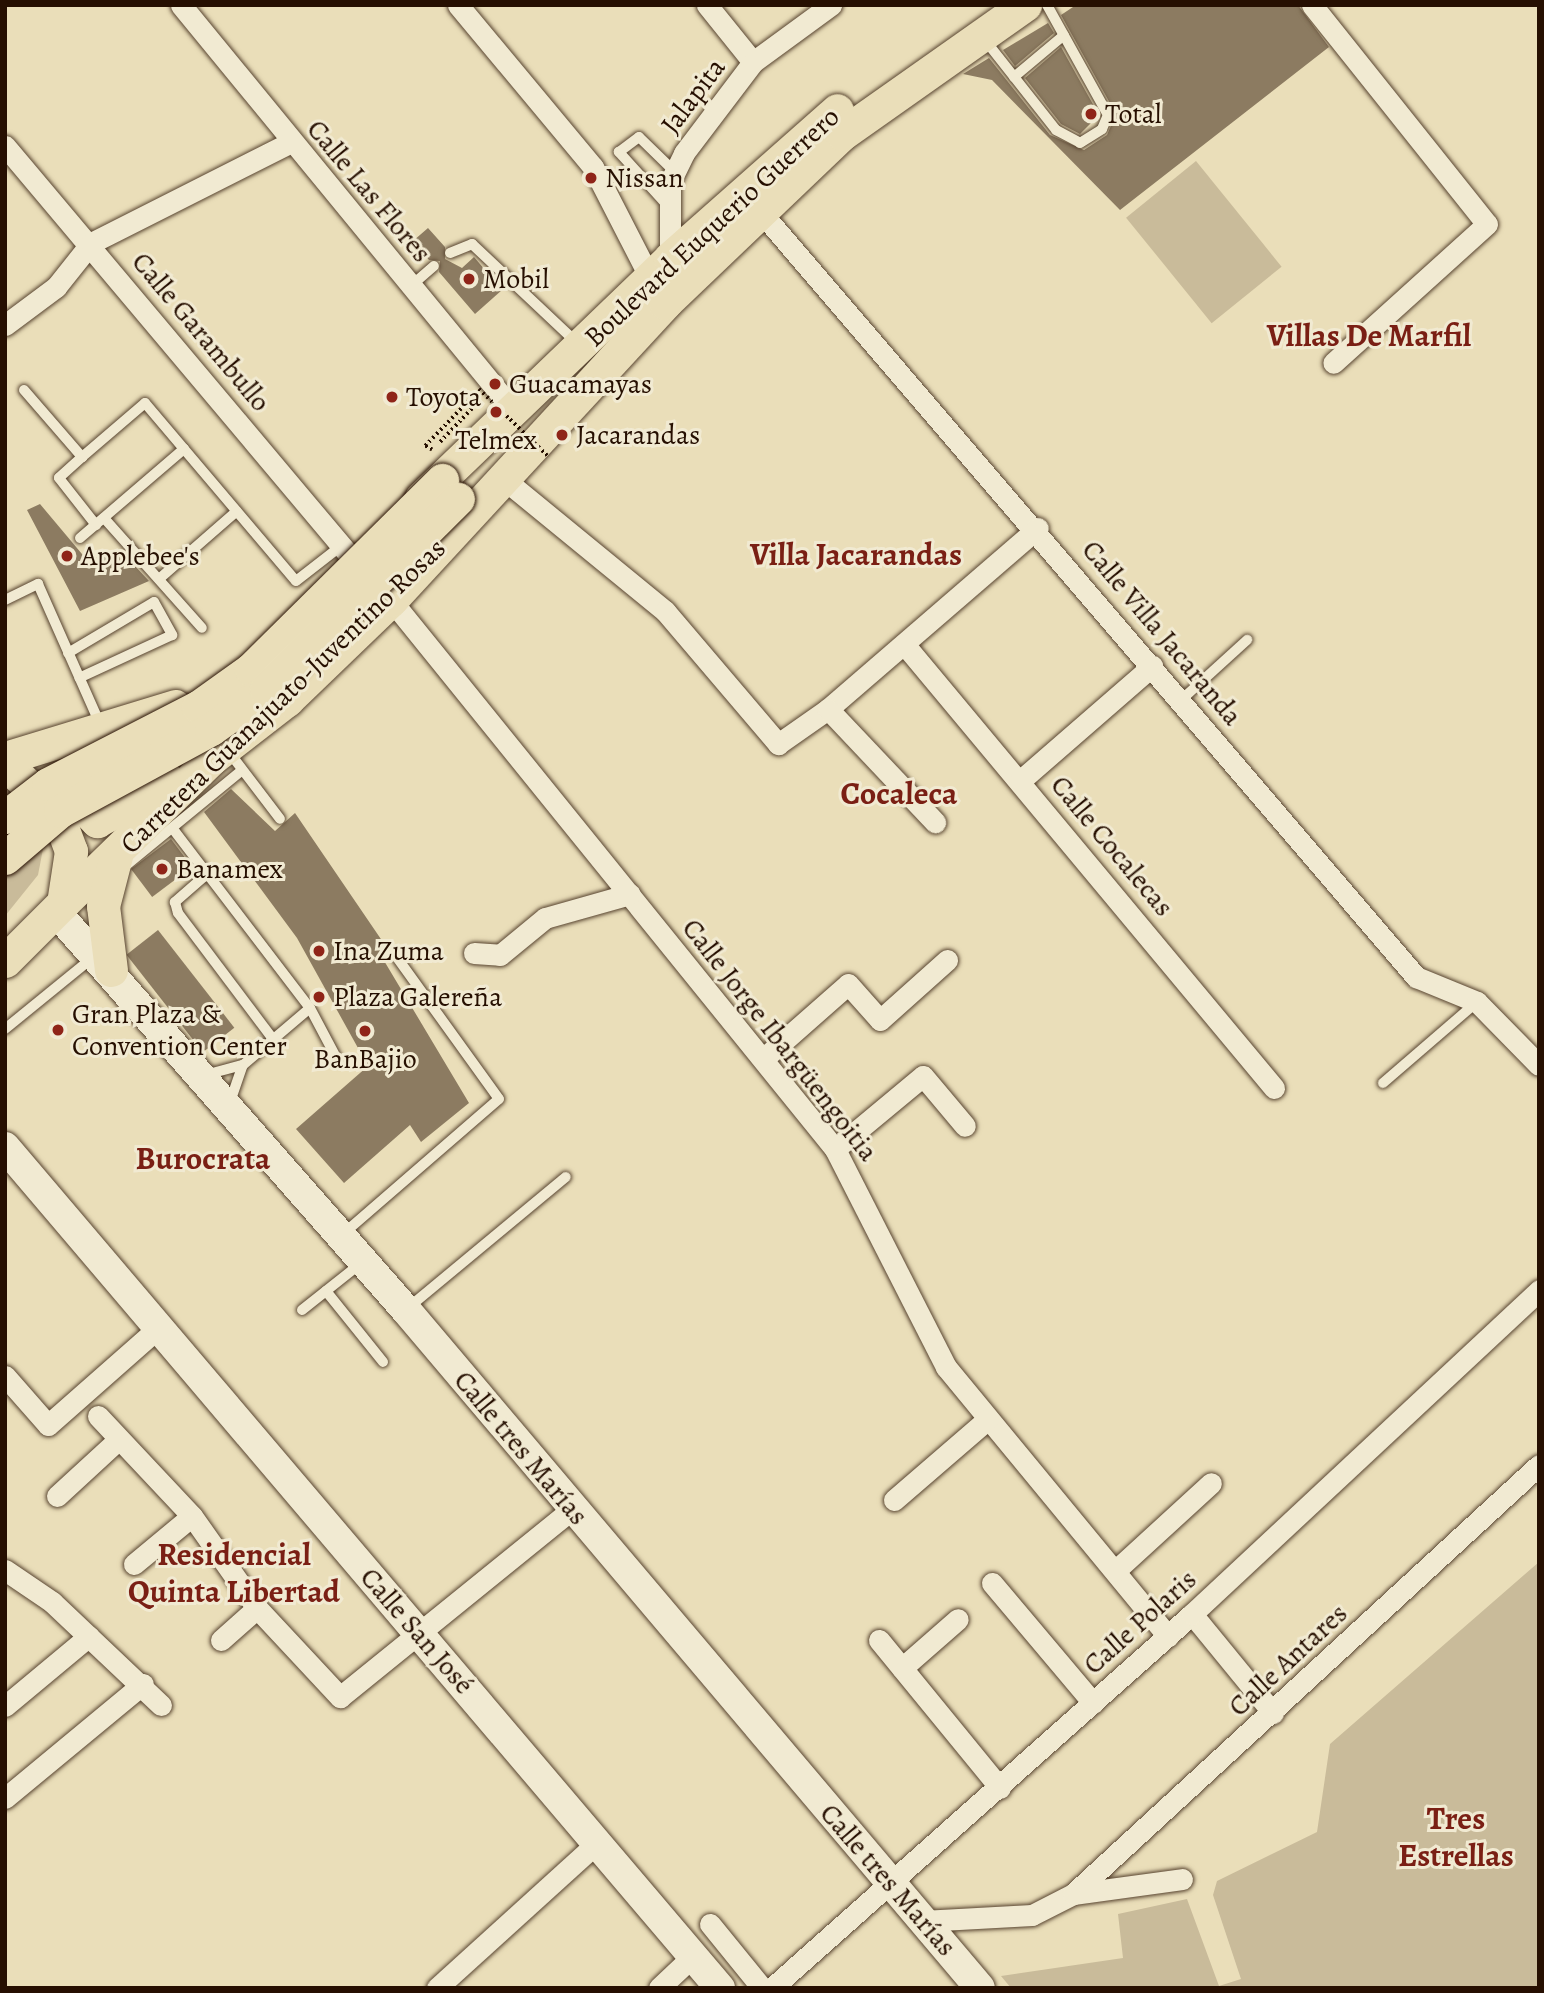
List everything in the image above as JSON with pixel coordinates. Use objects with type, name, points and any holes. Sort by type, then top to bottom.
[{"type":"main road","name":"Carretera Guanajuato-Juventino Rosas","points":[[5,961],[60,908],[111,869],[391,600],[505,480],[593,380],[760,211],[842,134],[982,19],[1025,5]]},
{"type":"main road","name":"Boulevard Euquerio Guerrero","points":[[5,758],[170,709],[205,688],[251,654],[346,551],[450,490],[515,412],[660,268],[833,112],[982,19]]},
{"type":"main road","points":[[5,817],[68,772],[198,706],[251,669],[450,490],[561,397],[593,380]]},
{"type":"main road","points":[[5,858],[60,811],[211,729],[266,690],[450,490]]},
{"type":"main road","points":[[205,688],[180,713],[82,767],[74,798],[88,818],[108,818],[226,759]]},
{"type":"main road","points":[[5,764],[40,792],[62,822],[71,850],[60,908]]},
{"type":"main road","points":[[104,962],[111,869]]},
{"type":"main road","name":"Calle tres Marías","points":[[60,908],[406,1310],[980,1988]]},
{"type":"main road","name":"Calle San José","points":[[5,1147],[599,1841],[720,1988]]},
{"type":"street","name":"Calle Las Flores","points":[[181,5],[291,142],[412,285],[486,388],[515,412]]},
{"type":"street","points":[[458,5],[593,167],[660,268]]},
{"type":"street","points":[[707,5],[753,62]]},
{"type":"street","name":"Jalapita","points":[[660,268],[675,172],[722,95],[753,62],[831,5]]},
{"type":"street","points":[[1312,5],[1487,224],[1333,363]]},
{"type":"street","points":[[5,326],[56,287],[91,243],[291,142]]},
{"type":"street","name":"Calle Garambullo","points":[[5,146],[91,243],[346,551]]},
{"type":"street","name":"Calle Villa Jacaranda","points":[[760,211],[1038,528],[1180,701],[1416,977],[1478,1002],[1539,1065]]},
{"type":"street","points":[[505,480],[665,611],[767,737],[778,744],[828,709],[1038,528]]},
{"type":"street","name":"Calle Jorge Ibargüengoitia","points":[[391,600],[835,1149],[853,1174],[927,1337],[988,1419],[1168,1636]]},
{"type":"street","name":"Calle Cocalecas","points":[[904,644],[1021,780],[1274,1088]]},
{"type":"street","points":[[1021,780],[1152,666]]},
{"type":"street","points":[[828,709],[935,822]]},
{"type":"street","points":[[474,953],[500,955],[545,918],[630,894]]},
{"type":"street","points":[[763,1059],[848,984],[880,1020],[947,960]]},
{"type":"street","points":[[835,1149],[923,1076],[965,1126]]},
{"type":"street","name":"Calle Polaris","points":[[772,1988],[892,1886],[1168,1636],[1539,1290]]},
{"type":"street","points":[[5,1376],[48,1425],[159,1327]]},
{"type":"street","points":[[98,1416],[192,1516],[257,1608],[340,1697],[572,1509]]},
{"type":"street","points":[[894,1500],[988,1419]]},
{"type":"street","points":[[57,1496],[119,1438]]},
{"type":"street","name":"Calle Antares","points":[[922,1921],[1032,1915],[1073,1894],[1273,1713],[1539,1465]]},
{"type":"street","points":[[1115,1571],[1211,1483]]},
{"type":"street","points":[[134,1564],[192,1516]]},
{"type":"street","points":[[5,1594],[14,1575],[89,1636],[143,1684],[161,1704]]},
{"type":"street","points":[[992,1583],[1093,1703]]},
{"type":"street","points":[[220,1640],[257,1608]]},
{"type":"street","points":[[1192,1614],[1273,1713]]},
{"type":"street","points":[[902,1668],[958,1619]]},
{"type":"street","points":[[5,1706],[89,1636]]},
{"type":"street","points":[[879,1640],[1000,1788]]},
{"type":"street","points":[[5,1798],[143,1684]]},
{"type":"street","points":[[437,1988],[599,1841]]},
{"type":"street","name":"Calle Antares","points":[[1073,1894],[1182,1879]]},
{"type":"street","points":[[710,1924],[762,1988]]},
{"type":"street","points":[[659,1988],[693,1956]]},
{"type":"lane","points":[[982,19],[1014,77],[1056,130],[1080,143],[1102,129],[1108,115],[1047,5]]},
{"type":"lane","points":[[1014,77],[1064,35]]},
{"type":"lane","points":[[670,208],[619,152],[639,137],[675,172]]},
{"type":"lane","points":[[450,253],[472,244],[581,347]]},
{"type":"lane","points":[[412,285],[434,266]]},
{"type":"lane","points":[[24,390],[82,457]]},
{"type":"lane","points":[[202,628],[159,579],[60,478],[145,403],[296,581],[346,551]]},
{"type":"lane","points":[[79,538],[184,449]]},
{"type":"lane","points":[[159,579],[237,511]]},
{"type":"lane","points":[[5,600],[38,584],[102,729]]},
{"type":"lane","points":[[68,653],[154,602],[172,635],[79,678]]},
{"type":"lane","points":[[1180,701],[1247,640]]},
{"type":"lane","points":[[111,869],[173,829],[226,759],[280,820]]},
{"type":"lane","points":[[173,829],[310,1008],[337,1059]]},
{"type":"lane","points":[[207,874],[175,902],[178,913],[273,1039]]},
{"type":"lane","points":[[341,1236],[499,1099],[398,959]]},
{"type":"lane","points":[[5,1029],[104,962]]},
{"type":"lane","points":[[1383,1083],[1478,1002]]},
{"type":"lane","points":[[202,1075],[243,1065],[310,1008]]},
{"type":"lane","points":[[229,1106],[243,1065]]},
{"type":"lane","points":[[406,1310],[566,1177]]},
{"type":"lane","points":[[302,1310],[363,1262]]},
{"type":"lane","points":[[326,1292],[383,1362]]},
{"type":"path","points":[[486,388],[431,452],[425,446],[486,388]]},
{"type":"path","points":[[486,388],[548,456]]},
{"type":"shaded area","points":[[1196,161],[1282,267],[1212,323],[1126,218]]},
{"type":"shaded area","points":[[5,783],[47,828],[38,875],[5,916]]},
{"type":"shaded area","points":[[1539,1562],[1539,1988],[1011,1988],[1001,1976],[1123,1958],[1118,1914],[1187,1899],[1219,1986],[1241,1979],[1213,1895],[1217,1881],[1317,1832],[1330,1744]]},
{"type":"building","points":[[1076,5],[1298,5],[1329,47],[1120,210],[992,80],[963,74],[989,58],[1050,135],[1084,150],[1107,135],[1116,114],[1061,15]]},
{"type":"building","points":[[1048,23],[1054,33],[1015,66],[1003,50]]},
{"type":"building","points":[[1061,47],[1099,115],[1080,134],[1061,124],[1025,78]]},
{"type":"building","name":"Mobil","points":[[428,228],[445,247],[445,259],[462,268],[474,257],[502,290],[475,314],[439,272],[440,261],[429,260],[413,241]]},
{"type":"building","name":"Applebee's","points":[[40,504],[87,560],[121,551],[149,581],[80,611],[27,510]]},
{"type":"building","points":[[231,789],[275,831],[295,813],[387,948],[380,954],[469,1103],[421,1142],[410,1125],[344,1183],[296,1129],[368,1066],[297,938],[204,812]]},
{"type":"building","name":"Banamex","points":[[171,839],[192,867],[152,897],[131,869]]},
{"type":"building","points":[[158,930],[234,1028],[203,1052],[126,955]]},
{"type":"place","name":"Total","points":[[1091,114]]},
{"type":"place","name":"Nissan","points":[[591,178]]},
{"type":"place","name":"Mobil","points":[[469,279]]},
{"type":"place","name":"Guacamayas","points":[[495,384]]},
{"type":"place","name":"Toyota","points":[[392,397]]},
{"type":"place","name":"Telmex","points":[[496,412]]},
{"type":"place","name":"Jacarandas","points":[[562,435]]},
{"type":"place","name":"Applebee's","points":[[67,556]]},
{"type":"place","name":"Banamex","points":[[162,869]]},
{"type":"place","name":"Ina Zuma","points":[[319,951]]},
{"type":"place","name":"Plaza Galereña","points":[[319,997]]},
{"type":"place","name":"Gran Plaza & Convention Center","points":[[58,1030]]},
{"type":"place","name":"BanBajio","points":[[365,1031]]},
{"type":"district","name":"Villas De Marfil","points":[[1369,335]]},
{"type":"district","name":"Villa Jacarandas","points":[[856,554]]},
{"type":"district","name":"Cocaleca","points":[[899,793]]},
{"type":"district","name":"Burocrata","points":[[203,1158]]},
{"type":"district","name":"Residencial Quinta Libertad","points":[[234,1574]]},
{"type":"district","name":"Tres Estrellas","points":[[1456,1838]]}]
